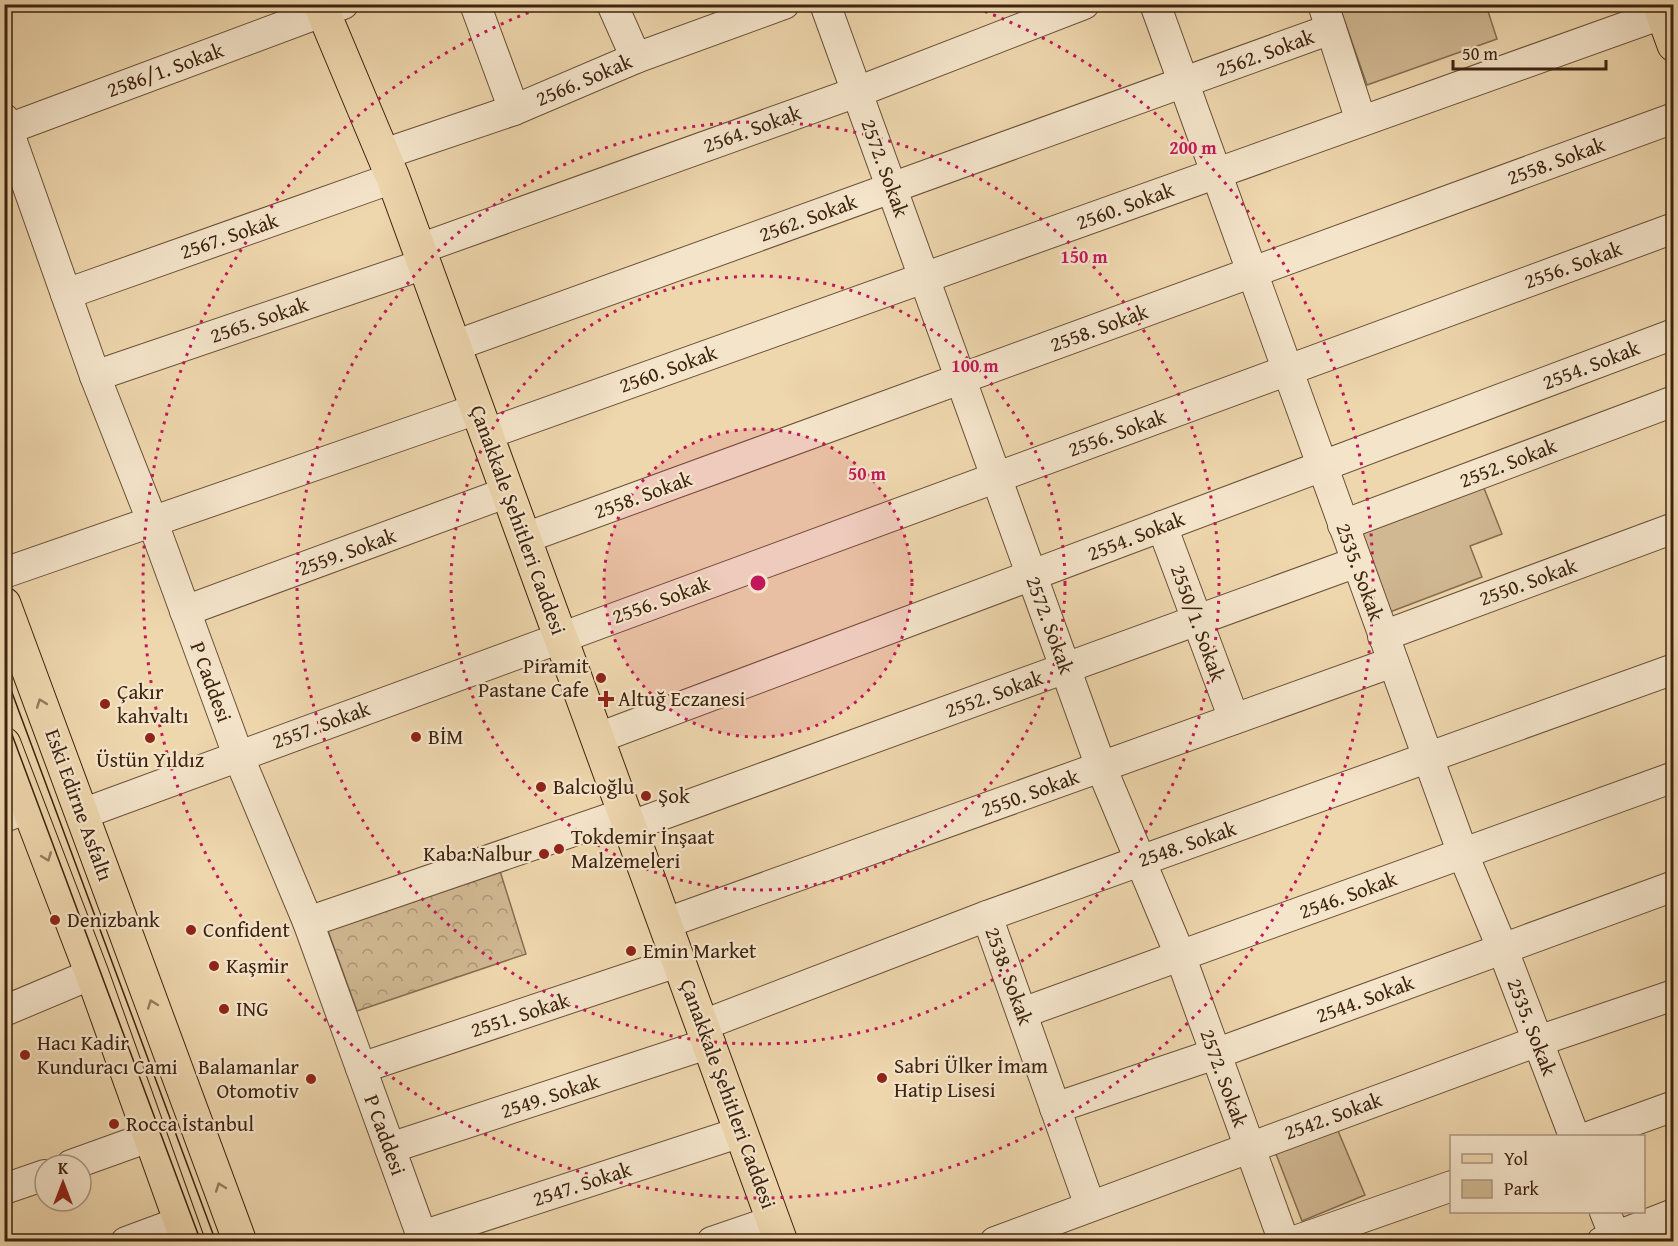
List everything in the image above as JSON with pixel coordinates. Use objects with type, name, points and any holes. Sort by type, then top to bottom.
[{"type":"main road","name":"Çanakkale Şehitleri Caddesi","points":[[328,7],[525,538],[777,1231]]},
{"type":"main road","points":[[1660,9],[1674,45]]},
{"type":"main road","name":"Eski Edirne Asfaltı","points":[[4,604],[240,1242]]},
{"type":"main road","points":[[4,744],[16,813],[92,974],[184,1232]]},
{"type":"street","points":[[475,4],[514,110]]},
{"type":"street","points":[[612,4],[636,58]]},
{"type":"street","name":"2566. Sokak","points":[[388,166],[636,58],[723,15],[784,4]]},
{"type":"street","name":"2572. Sokak","points":[[825,4],[1101,767],[1180,955],[1284,1242]]},
{"type":"street","name":"2564. Sokak","points":[[421,256],[1084,4]]},
{"type":"street","name":"2535. Sokak","points":[[1155,4],[1463,854],[1503,950],[1573,1135]]},
{"type":"street","name":"2586/1. Sokak","points":[[6,124],[328,7]]},
{"type":"street","name":"2560. Sokak","points":[[4,573],[153,523],[482,422],[925,278],[1361,121],[1660,9]]},
{"type":"street","points":[[1327,16],[1361,121]]},
{"type":"street","name":"2562. Sokak","points":[[454,346],[1182,83],[1327,16]]},
{"type":"street","name":"2558. Sokak","points":[[525,538],[1674,118]]},
{"type":"street","name":"P Caddesi","points":[[6,124],[95,376],[153,523],[238,755],[308,922],[423,1239]]},
{"type":"street","name":"2567. Sokak","points":[[66,294],[388,166]]},
{"type":"street","name":"2556. Sokak","points":[[561,637],[1674,228]]},
{"type":"street","name":"2565. Sokak","points":[[95,376],[421,256]]},
{"type":"street","name":"2554. Sokak","points":[[598,738],[1674,334]]},
{"type":"street","name":"2552. Sokak","points":[[1343,525],[1674,401]]},
{"type":"street","name":"2559. Sokak","points":[[185,611],[508,492]]},
{"type":"street","name":"2550/1. Sokak","points":[[1162,526],[1234,719]]},
{"type":"street","name":"2550. Sokak","points":[[666,923],[1234,719],[1388,649],[1674,528]]},
{"type":"street","name":"2552. Sokak","points":[[308,922],[628,820],[1066,668],[1356,562]]},
{"type":"street","name":"2557. Sokak","points":[[82,814],[561,637]]},
{"type":"street","name":"2548. Sokak","points":[[706,1034],[987,916],[1674,669]]},
{"type":"street","name":"2546. Sokak","points":[[1022,1013],[1674,777]]},
{"type":"street","name":"2544. Sokak","points":[[1055,1108],[1215,1054],[1674,886]]},
{"type":"street","name":"2538. Sokak","points":[[987,916],[1090,1206]]},
{"type":"street","name":"2551. Sokak","points":[[361,1068],[680,961]]},
{"type":"street","points":[[4,1011],[92,974]]},
{"type":"street","name":"2542. Sokak","points":[[995,1242],[1538,1041],[1674,995]]},
{"type":"street","name":"2549. Sokak","points":[[390,1148],[706,1034]]},
{"type":"street","points":[[1596,1135],[1674,1106]]},
{"type":"street","name":"2547. Sokak","points":[[423,1239],[741,1132]]},
{"type":"street","points":[[93,1157],[149,1137]]},
{"type":"street","points":[[4,1189],[33,1178]]},
{"type":"street","points":[[1292,1242],[1450,1187]]},
{"type":"street","points":[[1610,1233],[1674,1214]]},
{"type":"street","points":[[712,1242],[777,1231]]},
{"type":"street","points":[[126,1242],[184,1232]]},
{"type":"green space","points":[[1339,5],[1486,5],[1497,39],[1367,85]]},
{"type":"green space","points":[[1482,483],[1502,534],[1470,546],[1482,577],[1382,615],[1350,534]]},
{"type":"green space","points":[[500,871],[526,954],[357,1011],[327,928]]},
{"type":"green space","points":[[1336,1126],[1365,1195],[1302,1221],[1274,1149]]},
{"type":"tram line","points":[[4,671],[216,1242]]},
{"type":"tram line","points":[[4,713],[201,1242]]},
{"type":"place","name":"Piramit Pastane Cafe","points":[[601,678]]},
{"type":"place","name":"Altuğ Eczanesi","points":[[606,699]]},
{"type":"place","name":"Çakır kahvaltı","points":[[105,704]]},
{"type":"place","name":"BİM","points":[[416,737]]},
{"type":"place","name":"Üstün Yıldız","points":[[150,738]]},
{"type":"place","name":"Balcıoğlu","points":[[541,787]]},
{"type":"place","name":"Şok","points":[[646,796]]},
{"type":"place","name":"Tokdemir İnşaat Malzemeleri","points":[[559,849]]},
{"type":"place","name":"Kaba:Nalbur","points":[[544,854]]},
{"type":"place","name":"Denizbank","points":[[55,920]]},
{"type":"place","name":"Confident","points":[[191,930]]},
{"type":"place","name":"Emin Market","points":[[631,951]]},
{"type":"place","name":"Kaşmir","points":[[214,966]]},
{"type":"place","name":"ING","points":[[224,1009]]},
{"type":"place","name":"Hacı Kadir Kunduracı Cami","points":[[25,1055]]},
{"type":"place","name":"Sabri Ülker İmam Hatip Lisesi","points":[[882,1078]]},
{"type":"place","name":"Balamanlar Otomotiv","points":[[311,1079]]},
{"type":"place","name":"Rocca İstanbul","points":[[114,1124]]}]
